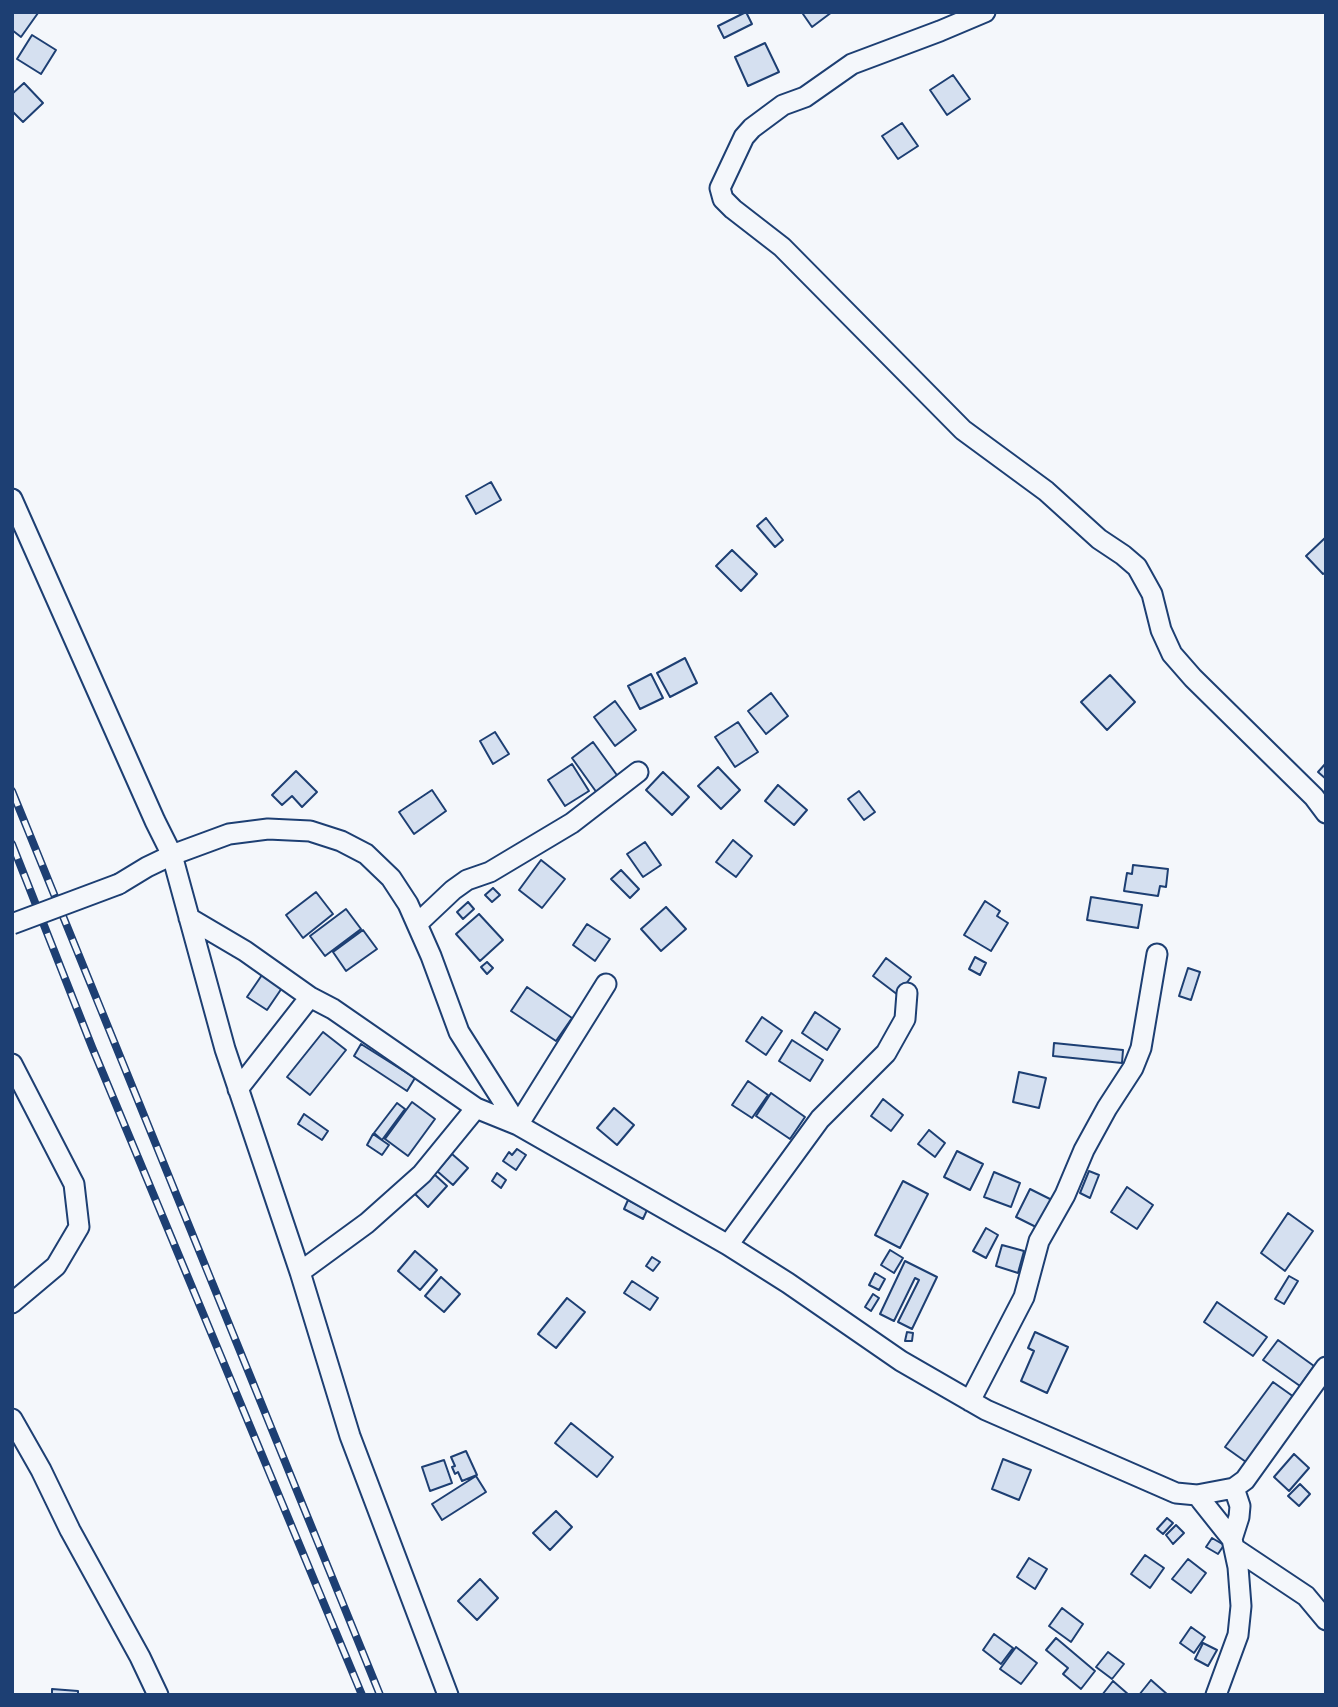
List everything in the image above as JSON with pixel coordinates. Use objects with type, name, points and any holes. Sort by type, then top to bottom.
[{"type":"street","points":[[985,12],[852,64],[805,97],[783,105],[744,137],[720,188],[723,199],[782,247],[963,430],[1046,491],[1099,539],[1137,567],[1152,594],[1161,630],[1172,654],[1314,797],[1326,813]]},
{"type":"street","points":[[12,499],[172,855],[225,1049],[300,1272],[349,1436],[447,1695]]},
{"type":"street","points":[[417,924],[467,880],[490,872],[572,823],[638,772]]},
{"type":"street","points":[[12,924],[119,884],[172,855],[229,834],[268,829],[310,831],[341,841],[366,854],[391,878],[408,904],[431,956],[459,1032],[518,1125]]},
{"type":"street","points":[[189,918],[245,951],[310,997],[333,1009],[476,1108],[518,1125],[728,1245],[901,1361],[985,1410],[1176,1493],[1197,1495],[1234,1488],[1245,1480],[1326,1367]]},
{"type":"street","points":[[970,1401],[1024,1297],[1039,1241],[1065,1195],[1084,1150],[1141,1048],[1157,954]]},
{"type":"street","points":[[518,1125],[606,984]]},
{"type":"street","points":[[728,1245],[820,1119],[886,1053],[905,1019],[907,993]]},
{"type":"street","points":[[238,1089],[310,997]]},
{"type":"street","points":[[12,1064],[74,1184],[79,1227],[56,1266],[12,1303]]},
{"type":"street","points":[[300,1272],[368,1223],[422,1174],[476,1108]]},
{"type":"street","points":[[12,1419],[158,1695]]},
{"type":"street","points":[[1216,1695],[1235,1644],[1241,1606],[1233,1544],[1240,1506],[1234,1488]]},
{"type":"street","points":[[1197,1495],[1233,1544],[1306,1596],[1326,1620]]},
{"type":"building","points":[[12,12],[38,13],[21,37],[12,30]]},
{"type":"building","points":[[746,12],[752,24],[724,38],[718,26]]},
{"type":"building","points":[[832,12],[812,27],[803,14]]},
{"type":"building","points":[[32,35],[56,50],[41,74],[17,59]]},
{"type":"building","points":[[765,43],[779,72],[748,86],[735,57]]},
{"type":"building","points":[[953,75],[970,99],[947,115],[930,90]]},
{"type":"building","points":[[24,83],[43,103],[23,122],[12,111],[12,94]]},
{"type":"building","points":[[902,123],[918,146],[898,159],[882,136]]},
{"type":"building","points":[[491,482],[501,500],[476,514],[466,496]]},
{"type":"building","points":[[766,518],[783,540],[775,547],[757,526]]},
{"type":"building","points":[[1326,537],[1326,572],[1323,574],[1306,556]]},
{"type":"building","points":[[732,550],[757,574],[741,591],[716,566]]},
{"type":"building","points":[[685,658],[697,683],[670,697],[657,673]]},
{"type":"building","points":[[651,674],[663,698],[640,709],[628,686]]},
{"type":"building","points":[[1110,675],[1135,702],[1107,730],[1081,702]]},
{"type":"building","points":[[771,693],[788,716],[766,734],[748,711]]},
{"type":"building","points":[[615,701],[636,730],[615,746],[594,717]]},
{"type":"building","points":[[738,722],[758,752],[735,767],[715,737]]},
{"type":"building","points":[[495,732],[509,754],[493,764],[480,741]]},
{"type":"building","points":[[593,742],[619,778],[597,793],[572,758]]},
{"type":"building","points":[[1326,763],[1326,779],[1318,772]]},
{"type":"building","points":[[572,764],[589,791],[565,806],[548,780]]},
{"type":"building","points":[[718,767],[740,790],[721,809],[698,786]]},
{"type":"building","points":[[296,771],[317,792],[302,807],[292,796],[282,805],[272,795]]},
{"type":"building","points":[[663,772],[689,797],[672,815],[646,790]]},
{"type":"building","points":[[778,785],[807,810],[794,825],[765,801]]},
{"type":"building","points":[[432,790],[446,811],[414,834],[399,812]]},
{"type":"building","points":[[859,791],[875,812],[864,820],[848,799]]},
{"type":"building","points":[[733,840],[752,856],[736,877],[716,862]]},
{"type":"building","points":[[645,842],[661,865],[643,877],[627,854]]},
{"type":"building","points":[[541,860],[565,879],[542,908],[519,890]]},
{"type":"building","points":[[1133,865],[1168,869],[1166,887],[1160,886],[1158,896],[1124,891],[1127,873],[1132,874]]},
{"type":"building","points":[[621,870],[639,889],[630,898],[611,879]]},
{"type":"building","points":[[493,888],[500,895],[492,902],[485,895]]},
{"type":"building","points":[[316,892],[333,914],[303,938],[286,915]]},
{"type":"building","points":[[1091,897],[1142,905],[1138,928],[1087,920]]},
{"type":"building","points":[[985,901],[1000,911],[997,916],[1008,923],[991,951],[964,935]]},
{"type":"building","points":[[468,902],[474,909],[463,919],[457,912]]},
{"type":"building","points":[[666,907],[686,929],[661,951],[641,929]]},
{"type":"building","points":[[346,909],[361,929],[325,956],[310,936]]},
{"type":"building","points":[[479,914],[503,940],[480,961],[456,934]]},
{"type":"building","points":[[587,924],[610,939],[595,961],[573,945]]},
{"type":"building","points":[[363,930],[377,949],[346,971],[333,952]]},
{"type":"building","points":[[975,957],[986,963],[980,975],[969,969]]},
{"type":"building","points":[[886,958],[911,977],[898,995],[873,976]]},
{"type":"building","points":[[487,962],[493,968],[487,974],[481,967]]},
{"type":"building","points":[[1188,968],[1200,972],[1191,1000],[1179,996]]},
{"type":"building","points":[[264,972],[284,985],[267,1010],[247,997]]},
{"type":"building","points":[[527,987],[572,1018],[556,1041],[511,1011]]},
{"type":"building","points":[[815,1012],[840,1029],[827,1050],[802,1033]]},
{"type":"building","points":[[762,1017],[782,1031],[766,1055],[746,1041]]},
{"type":"building","points":[[323,1032],[346,1050],[310,1095],[287,1077]]},
{"type":"building","points":[[792,1040],[823,1060],[810,1081],[779,1061]]},
{"type":"building","points":[[1054,1043],[1123,1050],[1122,1063],[1053,1056]]},
{"type":"building","points":[[361,1044],[415,1078],[407,1091],[354,1056]]},
{"type":"building","points":[[1019,1072],[1046,1078],[1039,1108],[1013,1102]]},
{"type":"building","points":[[748,1081],[768,1095],[752,1118],[732,1105]]},
{"type":"building","points":[[771,1093],[805,1117],[790,1139],[756,1116]]},
{"type":"building","points":[[883,1099],[903,1115],[891,1131],[871,1116]]},
{"type":"building","points":[[412,1102],[435,1119],[408,1156],[385,1139]]},
{"type":"building","points":[[397,1103],[405,1109],[382,1140],[374,1133]]},
{"type":"building","points":[[614,1108],[634,1125],[617,1145],[597,1128]]},
{"type":"building","points":[[304,1114],[328,1131],[322,1140],[298,1124]]},
{"type":"building","points":[[929,1130],[945,1143],[935,1157],[918,1144]]},
{"type":"building","points":[[373,1134],[389,1145],[382,1155],[367,1145]]},
{"type":"building","points":[[517,1149],[526,1155],[516,1170],[503,1161],[509,1152],[512,1155]]},
{"type":"building","points":[[957,1151],[983,1164],[970,1190],[944,1177]]},
{"type":"building","points":[[452,1154],[468,1168],[453,1185],[437,1171]]},
{"type":"building","points":[[1089,1171],[1099,1175],[1090,1198],[1080,1193]]},
{"type":"building","points":[[994,1172],[1020,1183],[1011,1207],[984,1197]]},
{"type":"building","points":[[497,1173],[506,1180],[501,1188],[492,1181]]},
{"type":"building","points":[[434,1174],[447,1186],[428,1207],[415,1194]]},
{"type":"building","points":[[903,1181],[928,1194],[900,1248],[875,1235]]},
{"type":"building","points":[[1127,1187],[1153,1205],[1137,1229],[1111,1212]]},
{"type":"building","points":[[1030,1189],[1052,1200],[1038,1228],[1016,1217]]},
{"type":"building","points":[[628,1200],[647,1210],[643,1219],[624,1209]]},
{"type":"building","points":[[1288,1213],[1313,1231],[1285,1271],[1261,1253]]},
{"type":"building","points":[[986,1228],[998,1235],[986,1258],[973,1251]]},
{"type":"building","points":[[1002,1245],[1024,1251],[1018,1273],[996,1266]]},
{"type":"building","points":[[890,1250],[903,1258],[894,1273],[881,1265]]},
{"type":"building","points":[[415,1251],[437,1270],[420,1290],[398,1271]]},
{"type":"building","points":[[652,1257],[660,1262],[653,1271],[646,1266]]},
{"type":"building","points":[[905,1261],[937,1277],[912,1329],[898,1322],[919,1280],[915,1278],[894,1321],[880,1314]]},
{"type":"building","points":[[875,1273],[885,1279],[879,1290],[869,1285]]},
{"type":"building","points":[[1289,1276],[1298,1281],[1284,1304],[1275,1299]]},
{"type":"building","points":[[441,1277],[460,1294],[444,1312],[425,1296]]},
{"type":"building","points":[[632,1281],[658,1298],[650,1310],[624,1293]]},
{"type":"building","points":[[873,1294],[879,1298],[871,1311],[865,1307]]},
{"type":"building","points":[[567,1298],[585,1312],[556,1348],[538,1334]]},
{"type":"building","points":[[1217,1302],[1267,1337],[1253,1356],[1204,1322]]},
{"type":"building","points":[[907,1332],[913,1333],[912,1341],[905,1341]]},
{"type":"building","points":[[1035,1332],[1068,1347],[1047,1393],[1021,1381],[1034,1351],[1028,1348]]},
{"type":"building","points":[[1278,1340],[1314,1366],[1300,1386],[1263,1360]]},
{"type":"building","points":[[1273,1382],[1294,1397],[1246,1462],[1225,1447]]},
{"type":"building","points":[[571,1423],[613,1457],[597,1477],[555,1443]]},
{"type":"building","points":[[466,1451],[477,1475],[462,1481],[458,1472],[455,1474],[451,1457]]},
{"type":"building","points":[[1294,1454],[1309,1468],[1289,1491],[1274,1477]]},
{"type":"building","points":[[1003,1459],[1031,1470],[1019,1500],[992,1489]]},
{"type":"building","points":[[444,1460],[452,1483],[430,1491],[422,1467]]},
{"type":"building","points":[[476,1476],[486,1492],[442,1520],[432,1504]]},
{"type":"building","points":[[1300,1484],[1310,1494],[1299,1506],[1288,1496]]},
{"type":"building","points":[[556,1511],[572,1527],[550,1550],[533,1533]]},
{"type":"building","points":[[1167,1518],[1173,1523],[1163,1534],[1157,1529]]},
{"type":"building","points":[[1176,1525],[1184,1533],[1173,1544],[1166,1535]]},
{"type":"building","points":[[1212,1538],[1224,1545],[1218,1554],[1206,1547]]},
{"type":"building","points":[[1145,1555],[1164,1568],[1150,1588],[1131,1574]]},
{"type":"building","points":[[1029,1558],[1047,1569],[1035,1589],[1017,1577]]},
{"type":"building","points":[[1188,1559],[1206,1573],[1191,1593],[1172,1579]]},
{"type":"building","points":[[480,1579],[498,1598],[477,1620],[458,1601]]},
{"type":"building","points":[[1062,1608],[1083,1624],[1071,1642],[1049,1626]]},
{"type":"building","points":[[1191,1627],[1205,1637],[1194,1653],[1180,1643]]},
{"type":"building","points":[[994,1634],[1013,1648],[1001,1664],[983,1650]]},
{"type":"building","points":[[1056,1638],[1095,1671],[1081,1689],[1063,1674],[1068,1668],[1046,1650]]},
{"type":"building","points":[[1203,1643],[1217,1650],[1208,1666],[1195,1659]]},
{"type":"building","points":[[1016,1647],[1037,1663],[1021,1684],[1000,1669]]},
{"type":"building","points":[[1108,1652],[1124,1664],[1112,1679],[1096,1667]]},
{"type":"building","points":[[1151,1680],[1168,1695],[1139,1695]]},
{"type":"building","points":[[1113,1681],[1129,1695],[1102,1695]]},
{"type":"building","points":[[52,1689],[78,1691],[78,1695],[52,1695]]},
{"type":"railway","points":[[12,791],[380,1695]]},
{"type":"railway","points":[[12,844],[92,1047],[362,1695]]}]
